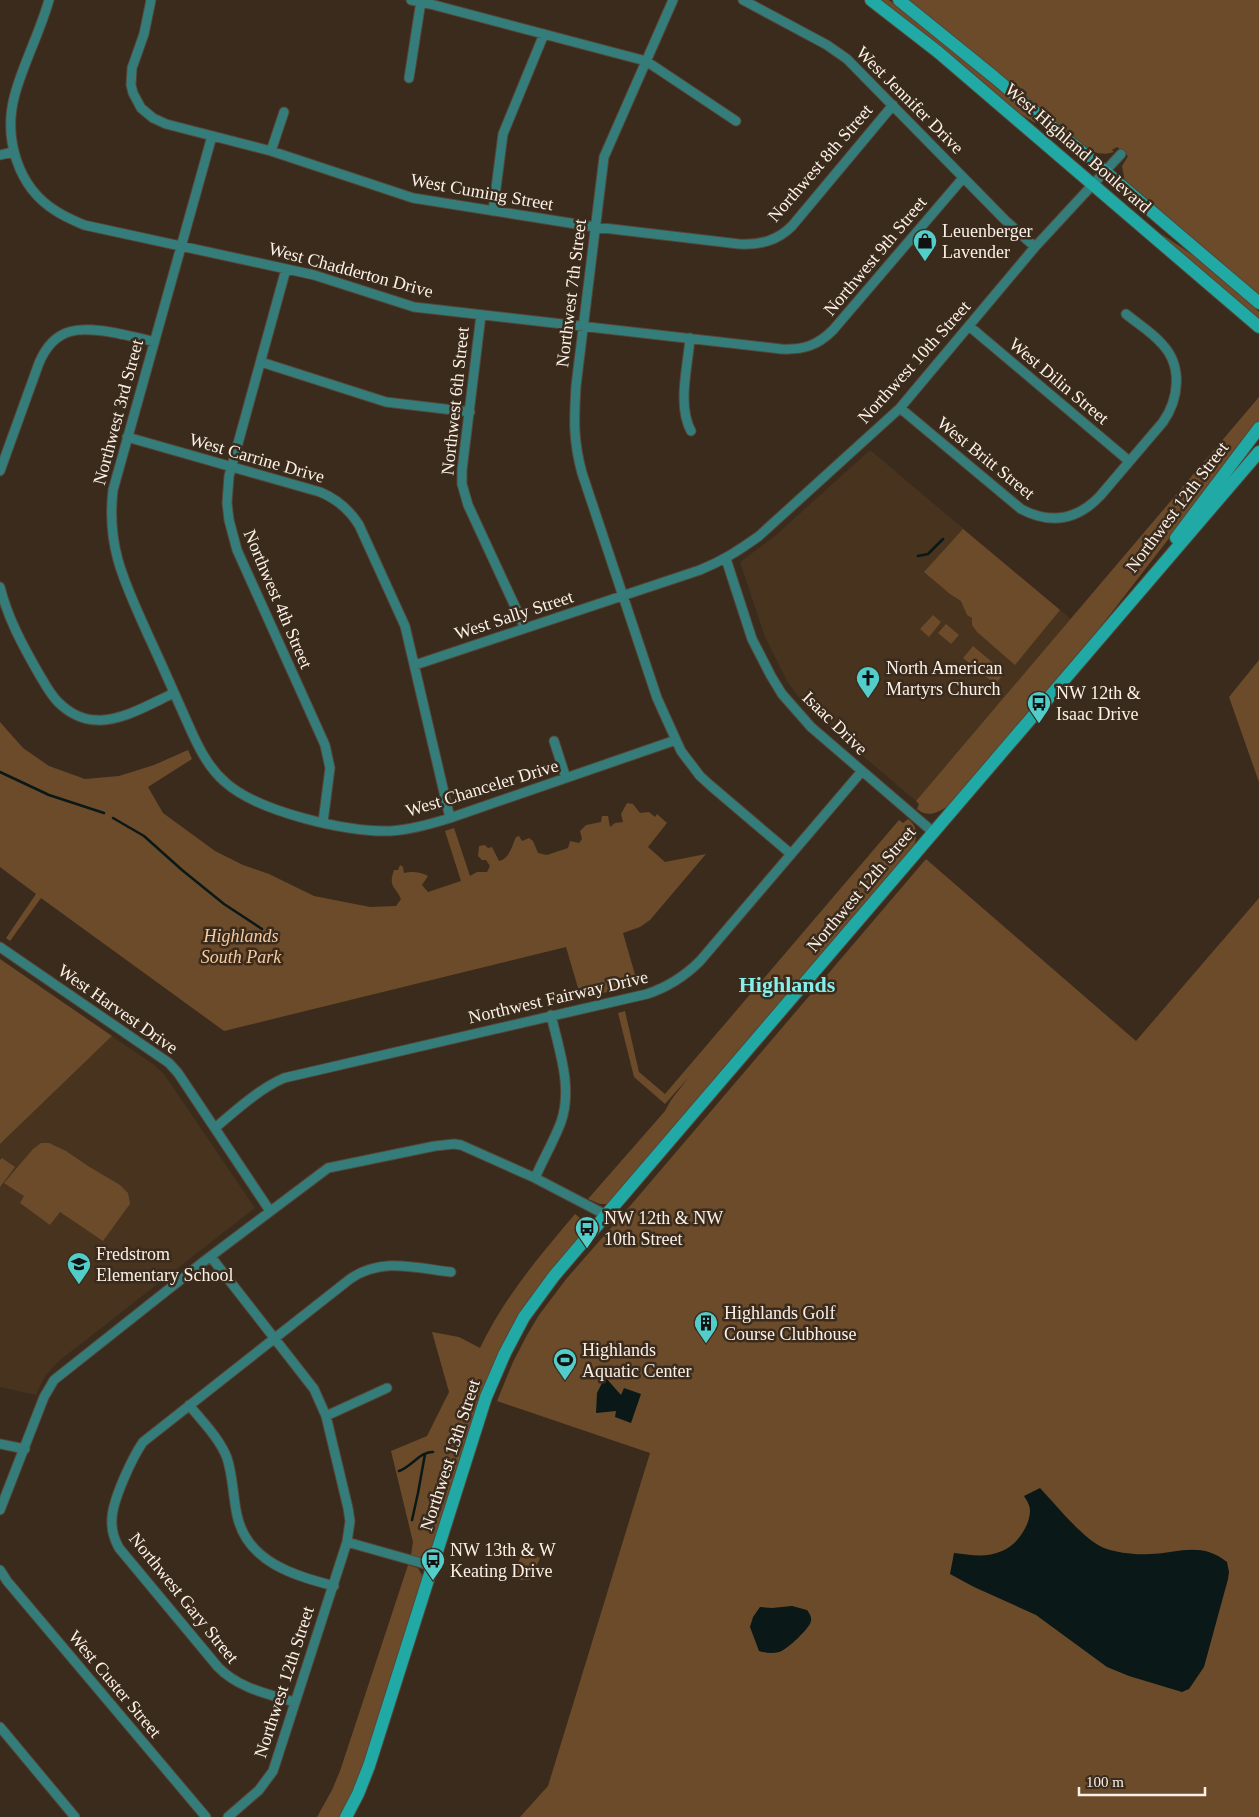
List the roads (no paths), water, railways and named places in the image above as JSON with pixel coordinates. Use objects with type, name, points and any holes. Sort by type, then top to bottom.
[{"type":"main road","name":"West Highland Boulevard","points":[[871,0],[938,52],[1259,326]]},
{"type":"main road","name":"West Highland Boulevard","points":[[898,0],[1106,172],[1259,304]]},
{"type":"main road","name":"Northwest 12th Street","points":[[1124,608],[1259,428]]},
{"type":"main road","name":"Northwest 12th Street","points":[[606,1215],[1259,452]]},
{"type":"main road","name":"Northwest 13th Street","points":[[346,1817],[369,1766],[486,1397],[505,1353],[538,1297],[606,1215]]},
{"type":"street","name":"West Chadderton Drive","points":[[49,0],[13,104],[11,125],[13,152],[25,179],[34,191],[56,211],[84,225],[314,275],[414,307],[781,349],[807,348]]},
{"type":"street","name":"West Cuming Street","points":[[151,0],[144,34],[130,78],[133,93],[142,108],[153,118],[166,124],[272,151],[413,198],[595,227],[740,244],[757,244],[770,240]]},
{"type":"street","name":"Northwest 7th Street","points":[[673,0],[604,157],[574,414],[575,440],[582,473],[658,698],[676,740],[700,776],[791,854]]},
{"type":"street","name":"West Jennifer Drive","points":[[743,0],[838,51],[1010,225],[1035,247]]},
{"type":"street","points":[[409,78],[416,1],[646,61],[736,121]]},
{"type":"street","points":[[493,211],[503,134],[544,34]]},
{"type":"street","name":"Northwest 8th Street","points":[[770,240],[792,226],[893,106]]},
{"type":"street","points":[[272,151],[284,112]]},
{"type":"street","name":"Northwest 3rd Street","points":[[174,693],[122,576],[113,543],[111,509],[113,490],[127,437],[212,136]]},
{"type":"street","points":[[0,155],[13,152]]},
{"type":"street","name":"Northwest 10th Street","points":[[624,597],[726,559],[759,536],[900,408],[1035,247],[1121,154]]},
{"type":"street","name":"Northwest 9th Street","points":[[807,348],[825,338],[834,330],[963,178]]},
{"type":"street","name":"Northwest 4th Street","points":[[286,269],[231,466],[227,503],[228,520],[234,542],[328,754],[329,777],[322,822]]},
{"type":"street","name":"Northwest 6th Street","points":[[481,314],[462,470],[464,494],[525,628]]},
{"type":"street","points":[[1126,314],[1163,344],[1174,363],[1176,380],[1174,401],[1170,413],[1129,461]]},
{"type":"street","name":"West Dilin Street","points":[[969,326],[1129,461]]},
{"type":"street","points":[[0,471],[42,354],[54,341],[71,331],[82,328],[154,342]]},
{"type":"street","points":[[690,338],[684,411],[691,431]]},
{"type":"street","points":[[261,362],[386,402],[470,412]]},
{"type":"street","name":"West Britt Street","points":[[900,408],[1013,504],[1035,515],[1059,518],[1077,514],[1089,506],[1129,461]]},
{"type":"street","name":"West Carrine Drive","points":[[127,437],[320,492],[344,505],[352,514],[360,525],[401,615],[415,665],[450,818]]},
{"type":"street","name":"Isaac Drive","points":[[726,559],[752,639],[770,676],[782,694],[803,719],[933,832]]},
{"type":"street","points":[[0,587],[10,621],[23,646],[57,702],[72,714],[95,720],[114,719],[174,693]]},
{"type":"street","name":"West Sally Street","points":[[415,665],[624,597]]},
{"type":"street","name":"West Chanceler Drive","points":[[174,693],[198,746],[210,766],[224,782],[261,806],[354,829],[393,831],[450,818],[676,740]]},
{"type":"street","points":[[554,741],[566,778]]},
{"type":"street","name":"Northwest Fairway Drive","points":[[215,1128],[263,1090],[284,1078],[647,994],[661,989],[685,975],[700,961],[862,771]]},
{"type":"street","name":"West Harvest Drive","points":[[0,947],[169,1063],[178,1073],[270,1211]]},
{"type":"street","points":[[535,1178],[561,1122],[566,1094],[565,1078],[551,1015]]},
{"type":"street","points":[[0,1510],[44,1397],[54,1380],[211,1256],[328,1168],[454,1144],[468,1147],[535,1178],[606,1215]]},
{"type":"street","points":[[211,1256],[314,1390],[326,1416],[348,1508],[350,1521],[347,1542],[432,1566]]},
{"type":"street","points":[[334,1586],[279,1567],[258,1554],[250,1544],[238,1520],[229,1466],[224,1451],[189,1405],[350,1278],[365,1270],[386,1264],[451,1272]]},
{"type":"street","points":[[326,1416],[387,1388]]},
{"type":"street","name":"Northwest Gary Street","points":[[189,1405],[150,1435],[137,1450],[115,1502],[112,1529],[115,1540],[125,1557],[224,1673],[245,1686],[294,1702]]},
{"type":"street","points":[[0,1444],[25,1449]]},
{"type":"street","name":"Northwest 12th Street","points":[[228,1817],[270,1778],[347,1542]]},
{"type":"street","name":"West Custer Street","points":[[0,1570],[7,1581],[206,1817]]},
{"type":"street","points":[[0,1727],[75,1817]]},
{"type":"waterway","points":[[918,556],[928,554],[943,539]]},
{"type":"waterway","points":[[0,772],[49,795],[104,813]]},
{"type":"waterway","points":[[113,818],[144,836],[224,904],[262,929]]},
{"type":"waterway","points":[[399,1471],[424,1454],[433,1452]]},
{"type":"waterway","points":[[412,1520],[425,1454]]},
{"type":"place","name":"Leuenberger Lavender","points":[[925,262]]},
{"type":"place","name":"North American Martyrs Church","points":[[868,699]]},
{"type":"place","name":"NW 12th & Isaac Drive","points":[[1039,724]]},
{"type":"place","name":"NW 12th & NW 10th Street","points":[[587,1249]]},
{"type":"place","name":"Fredstrom Elementary School","points":[[79,1285]]},
{"type":"place","name":"Highlands Golf Course Clubhouse","points":[[706,1344]]},
{"type":"place","name":"Highlands Aquatic Center","points":[[565,1381]]},
{"type":"place","name":"NW 13th & W Keating Drive","points":[[433,1581]]},
{"type":"district","name":"Highlands","points":[[787,984]]},
{"type":"park label","name":"Highlands South Park","points":[[241,946]]}]
